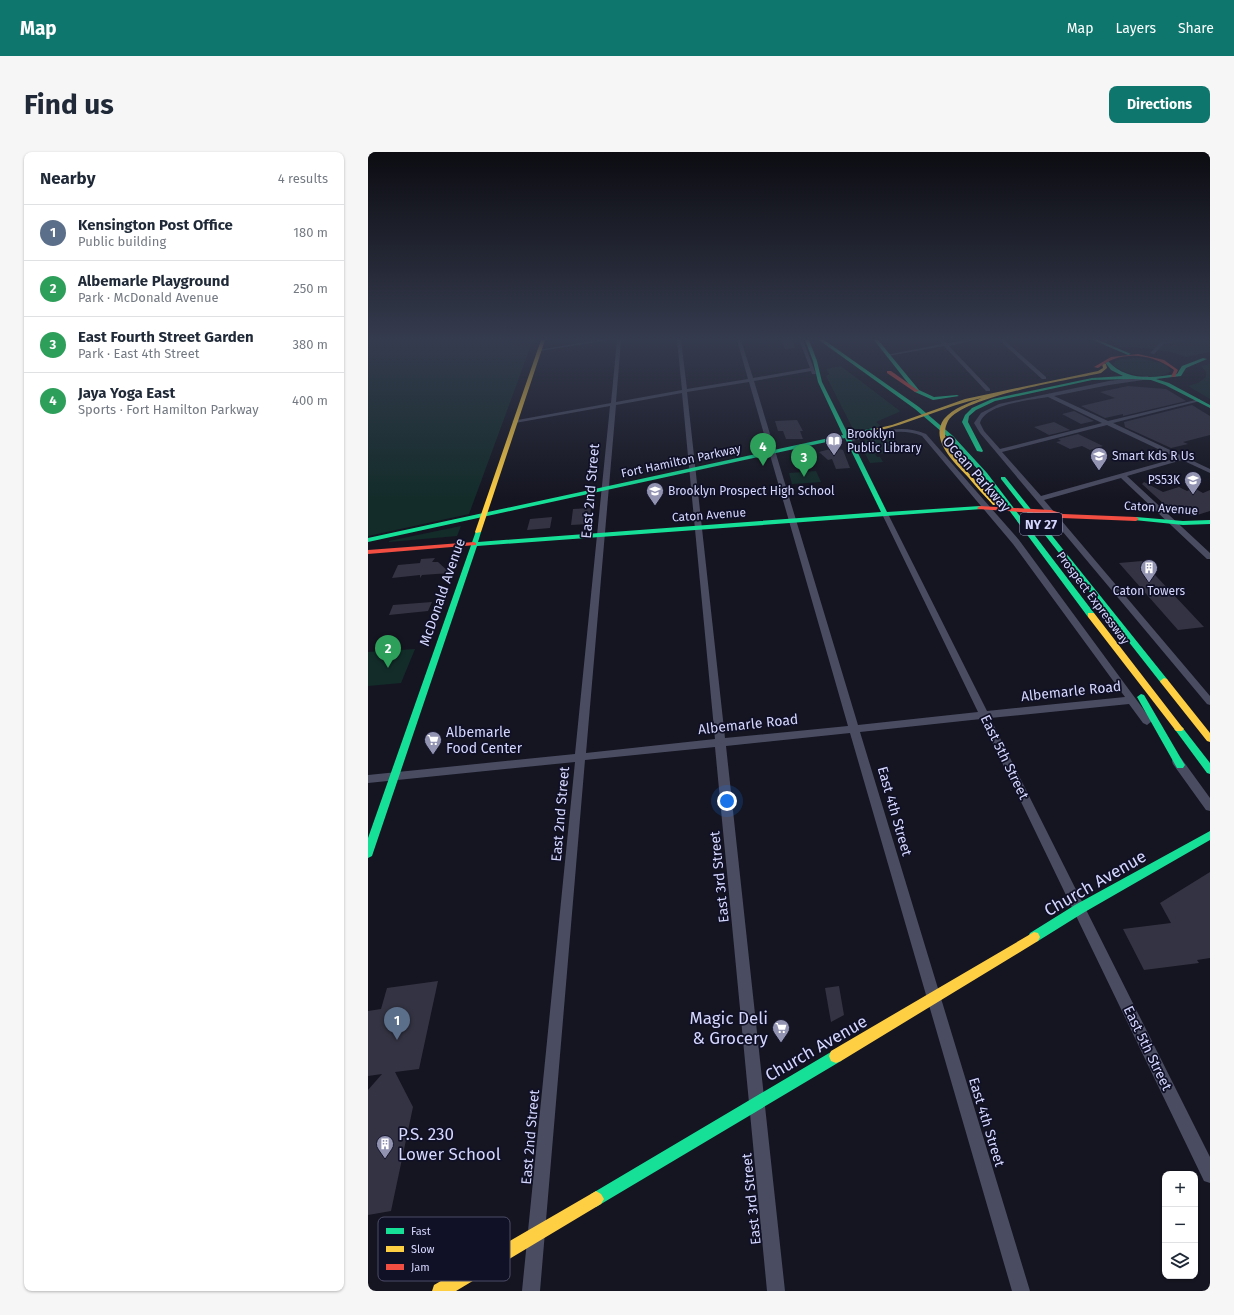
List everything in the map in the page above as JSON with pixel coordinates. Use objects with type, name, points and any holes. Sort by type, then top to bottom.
[{"type":"main road","name":"McDonald Avenue","points":[[368,853],[525,393]]},
{"type":"main road","name":"East 5th Street","points":[[826,393],[885,514]]},
{"type":"main road","name":"Prospect Expressway","points":[[896,393],[917,408],[951,437],[985,474],[1111,642],[1210,770]]},
{"type":"main road","points":[[910,393],[957,429],[983,454],[965,422],[970,412],[979,406],[999,399],[1027,393]]},
{"type":"main road","points":[[921,393],[927,397],[940,399],[971,393]]},
{"type":"main road","name":"Fort Hamilton Parkway","points":[[368,540],[849,438],[915,419],[967,400],[1001,393]]},
{"type":"main road","points":[[1184,393],[1210,407]]},
{"type":"main road","points":[[1191,393],[1198,400]]},
{"type":"main road","points":[[997,394],[967,405],[950,416],[943,427],[942,438],[950,454],[1010,520],[1032,548],[1052,563]]},
{"type":"main road","name":"Prospect Expressway","points":[[999,473],[1210,739]]},
{"type":"main road","name":"Caton Avenue","points":[[368,552],[885,514],[990,508],[1046,512],[1056,509],[1088,512],[1111,517],[1190,524],[1210,522]]},
{"type":"main road","points":[[1111,642],[1113,656],[1132,684],[1180,765]]},
{"type":"main road","name":"Church Avenue","points":[[510,1249],[934,998],[1079,909],[1210,835]]},
{"type":"main road","name":"Church Avenue","points":[[440,1291],[457,1281]]},
{"type":"street","name":"East 2nd Street","points":[[531,1291],[614,393]]},
{"type":"street","points":[[515,421],[672,393]]},
{"type":"street","name":"East 3rd Street","points":[[684,393],[776,1291]]},
{"type":"street","name":"East 4th Street","points":[[755,393],[1021,1291]]},
{"type":"street","points":[[1063,393],[1001,405],[990,409],[979,417],[977,423],[998,451],[1040,499],[1046,512],[1210,702]]},
{"type":"street","points":[[1050,396],[1209,470]]},
{"type":"street","points":[[998,451],[1198,400]]},
{"type":"street","name":"Ocean Parkway","points":[[849,438],[894,431],[921,433],[990,508],[1210,807]]},
{"type":"street","points":[[1040,499],[1182,458]]},
{"type":"street","points":[[1122,475],[1210,557]]},
{"type":"street","name":"East 5th Street","points":[[885,514],[1210,1175]]},
{"type":"street","name":"Albemarle Road","points":[[368,779],[1132,700]]},
{"type":"green space","points":[[368,393],[513,393],[469,514],[368,536]]},
{"type":"green space","points":[[835,393],[877,393],[900,411],[876,422],[881,426],[854,431]]},
{"type":"green space","points":[[1200,393],[1210,393],[1210,399]]},
{"type":"green space","points":[[891,435],[896,445],[888,446],[889,449],[899,449],[901,452],[875,454],[877,457],[880,457],[883,462],[870,463],[859,442]]},
{"type":"green space","points":[[816,471],[821,482],[792,484],[789,473]]},
{"type":"green space","points":[[461,526],[457,536],[389,542],[389,541]]},
{"type":"green space","points":[[415,649],[401,683],[368,686],[368,652]]},
{"type":"building","points":[[1103,393],[1173,393],[1186,401],[1123,416],[1123,414],[1105,418],[1081,406],[1115,398]]},
{"type":"building","points":[[1192,405],[1210,416],[1210,435],[1183,442],[1188,444],[1171,448],[1125,427],[1124,422]]},
{"type":"building","points":[[1074,411],[1094,421],[1081,424],[1062,414]]},
{"type":"building","points":[[797,420],[803,431],[800,431],[803,439],[786,439],[783,431],[778,431],[775,421]]},
{"type":"building","points":[[1054,422],[1070,430],[1049,435],[1034,427]]},
{"type":"building","points":[[1078,434],[1103,446],[1090,450],[1082,446],[1070,449],[1056,442],[1061,441],[1058,439]]},
{"type":"building","name":"Brooklyn Public Library","points":[[834,448],[843,450],[850,468],[836,469],[832,459],[828,460],[819,452]]},
{"type":"building","points":[[1144,482],[1163,492],[1179,487],[1187,491],[1194,488],[1203,493],[1210,490],[1210,511],[1194,516],[1175,514],[1142,484]]},
{"type":"building","points":[[591,508],[589,524],[571,525],[573,509]]},
{"type":"building","points":[[552,517],[550,528],[527,530],[530,519]]},
{"type":"building","points":[[435,558],[432,562],[438,562],[450,573],[422,575],[420,578],[420,575],[392,578],[398,565],[420,563],[421,559]]},
{"type":"building","name":"Caton Towers","points":[[1142,561],[1204,627],[1178,630],[1119,563]]},
{"type":"building","points":[[432,602],[428,611],[389,615],[393,605]]},
{"type":"building","points":[[1210,872],[1210,958],[1197,960],[1199,963],[1144,970],[1123,929],[1171,923],[1160,903]]},
{"type":"building","points":[[438,981],[419,1069],[395,1072],[413,1107],[391,1211],[368,1215],[368,1090],[382,1074],[368,1076],[368,1011],[381,1009],[387,988]]},
{"type":"building","points":[[839,986],[844,1015],[831,1022],[825,988]]},
{"type":"traffic: fast","points":[[825,393],[885,514],[980,508]]},
{"type":"traffic: fast","points":[[896,393],[917,408],[951,437],[985,474],[1091,615]]},
{"type":"traffic: fast","points":[[921,393],[933,399],[957,396]]},
{"type":"traffic: fast","points":[[980,451],[965,422],[967,416],[974,409],[994,400],[1026,393]]},
{"type":"traffic: fast","points":[[1184,393],[1210,407]]},
{"type":"traffic: fast","points":[[368,540],[873,430]]},
{"type":"traffic: fast","points":[[1003,478],[1164,681]]},
{"type":"traffic: fast","points":[[474,544],[885,514]]},
{"type":"traffic: fast","points":[[1136,519],[1183,523],[1210,522]]},
{"type":"traffic: fast","points":[[368,853],[478,532]]},
{"type":"traffic: fast","points":[[1141,697],[1180,765]]},
{"type":"traffic: fast","points":[[1179,729],[1210,770]]},
{"type":"traffic: fast","points":[[1034,937],[1079,909],[1210,835]]},
{"type":"traffic: fast","points":[[596,1199],[836,1056]]},
{"type":"traffic: slow","points":[[478,532],[525,393]]},
{"type":"traffic: slow","points":[[873,430],[893,426],[967,400],[999,393]]},
{"type":"traffic: slow","points":[[995,504],[949,453],[943,439],[943,429],[947,420],[954,413],[964,407],[997,394]]},
{"type":"traffic: slow","points":[[1091,615],[1179,729]]},
{"type":"traffic: slow","points":[[1164,681],[1210,739]]},
{"type":"traffic: slow","points":[[836,1056],[1034,937]]},
{"type":"traffic: slow","points":[[510,1250],[596,1199]]},
{"type":"traffic: slow","points":[[440,1291],[457,1281]]},
{"type":"traffic: jam","points":[[980,508],[1051,512],[1062,516],[1136,519]]},
{"type":"traffic: jam","points":[[368,552],[474,544]]},
{"type":"place","name":"Brooklyn Public Library","points":[[834,456]]},
{"type":"place","name":"Jaya Yoga East","points":[[763,466]]},
{"type":"place","name":"Smart Kds R Us","points":[[1099,471]]},
{"type":"place","name":"East Fourth Street Garden","points":[[804,477]]},
{"type":"place","name":"PS53K","points":[[1193,495]]},
{"type":"place","name":"Brooklyn Prospect High School","points":[[655,506]]},
{"type":"place","name":"Caton Towers","points":[[1149,583]]},
{"type":"place","name":"Albemarle Playground","points":[[388,668]]},
{"type":"place","name":"Albemarle Food Center","points":[[433,755]]},
{"type":"place","name":"Kensington Post Office","points":[[397,1040]]},
{"type":"place","name":"Magic Deli & Grocery","points":[[781,1043]]},
{"type":"place","name":"P.S. 230 Lower School","points":[[385,1159]]}]
